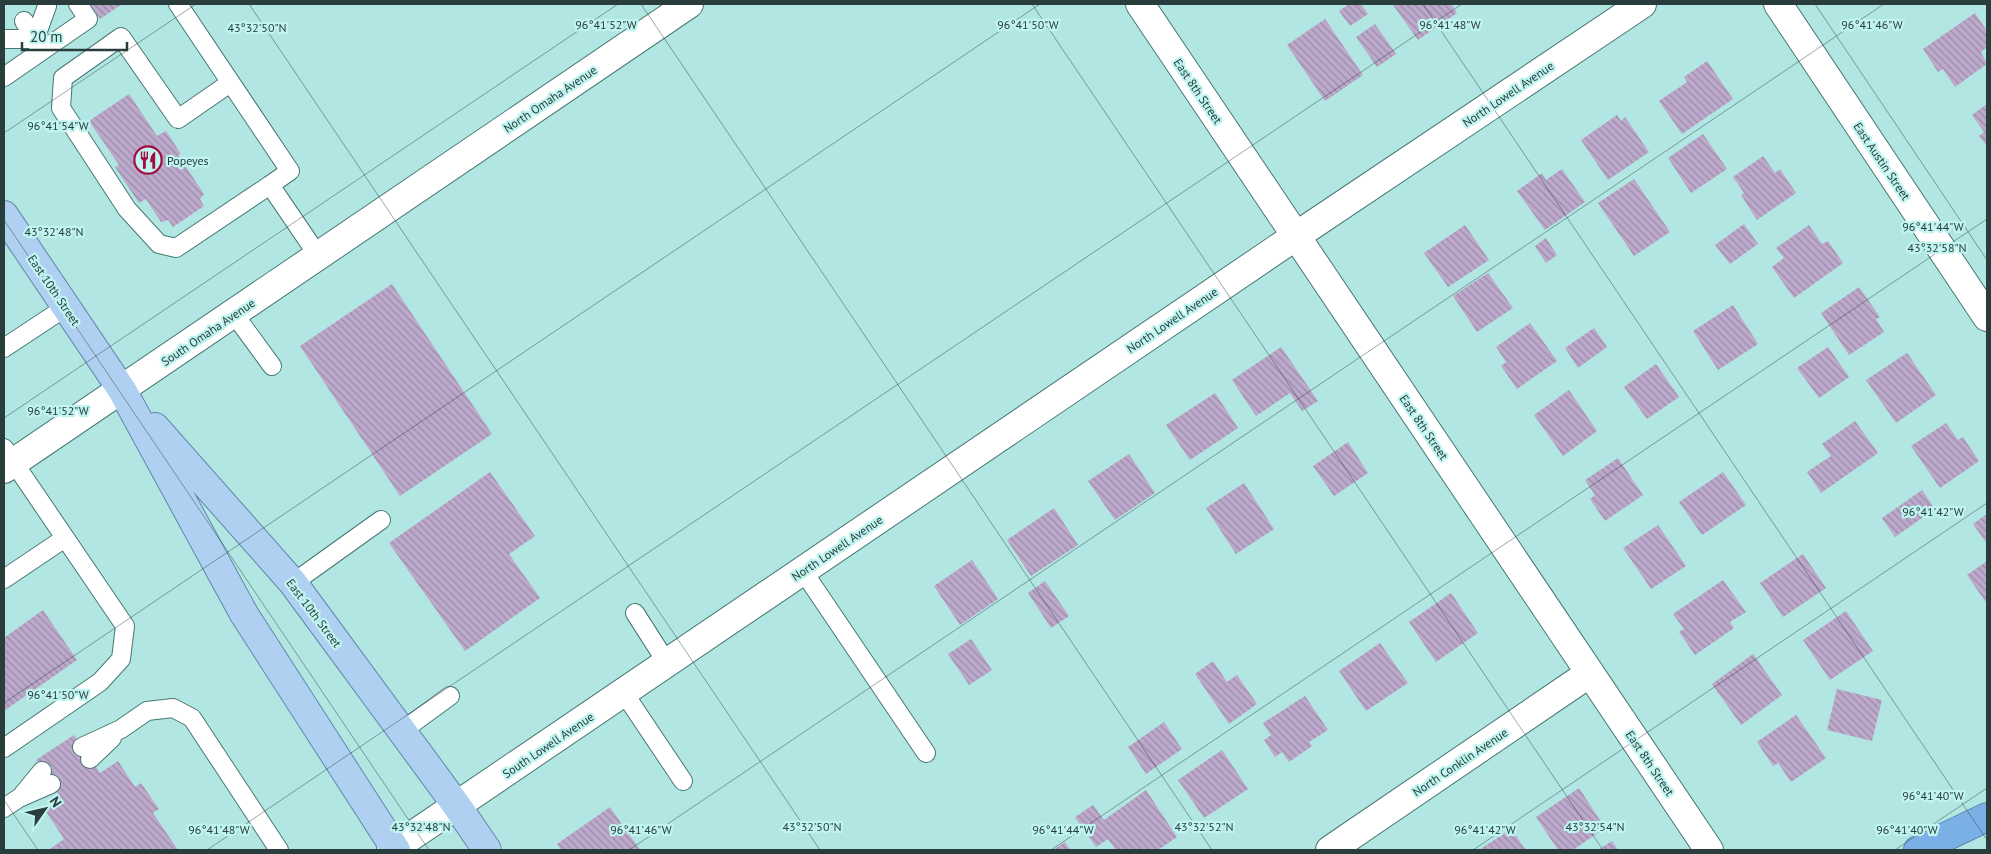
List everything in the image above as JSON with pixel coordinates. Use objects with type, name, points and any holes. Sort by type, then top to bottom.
[{"type":"highway","points":[[1918,850],[1987,817]]},
{"type":"main road","name":"East 10th Street","points":[[4,215],[122,390],[244,614],[394,850]]},
{"type":"main road","name":"East 10th Street","points":[[122,390],[293,583],[457,806],[487,850]]},
{"type":"street","name":"North Omaha Avenue","points":[[411,194],[689,4]]},
{"type":"street","name":"East 8th Street","points":[[1140,4],[1709,850]]},
{"type":"street","name":"North Lowell Avenue","points":[[704,638],[1296,236],[1642,4]]},
{"type":"street","name":"East Austin Street","points":[[1778,4],[1987,317]]},
{"type":"street","name":"South Omaha Avenue","points":[[7,460],[122,390],[411,194]]},
{"type":"street","name":"South Lowell Avenue","points":[[394,850],[704,638]]},
{"type":"street","name":"North Conklin Avenue","points":[[1330,850],[1590,673]]},
{"type":"lane","points":[[4,77],[39,45],[88,19],[78,4]]},
{"type":"lane","points":[[178,4],[290,171],[176,248],[159,244],[127,209],[61,108],[63,78],[121,37],[178,118],[230,83]]},
{"type":"lane","points":[[39,45],[47,6]]},
{"type":"lane","points":[[24,21],[39,45]]},
{"type":"lane","points":[[4,39],[39,45]]},
{"type":"lane","points":[[270,185],[319,256]]},
{"type":"lane","points":[[4,348],[66,307]]},
{"type":"lane","points":[[234,314],[272,366]]},
{"type":"lane","points":[[4,748],[100,682],[122,659],[125,626],[65,538],[7,460]]},
{"type":"lane","points":[[293,583],[381,520]]},
{"type":"lane","points":[[4,579],[65,538]]},
{"type":"lane","points":[[804,571],[926,754]]},
{"type":"lane","points":[[635,613],[667,663]]},
{"type":"lane","points":[[624,693],[684,781]]},
{"type":"lane","points":[[402,731],[450,696]]},
{"type":"lane","points":[[86,753],[147,711],[174,708],[192,718],[279,850]]},
{"type":"lane","points":[[4,808],[47,778]]},
{"type":"building","points":[[90,4],[122,4],[100,19]]},
{"type":"building","points":[[1349,4],[1361,4],[1368,14],[1350,26],[1339,11]]},
{"type":"building","points":[[1451,4],[1457,13],[1418,40],[1393,5]]},
{"type":"building","points":[[1975,13],[1987,31],[1987,47],[1981,52],[1987,64],[1955,87],[1943,69],[1938,72],[1923,49]]},
{"type":"building","points":[[1325,19],[1363,75],[1325,101],[1287,45]]},
{"type":"building","points":[[1375,24],[1396,54],[1377,67],[1356,37]]},
{"type":"building","points":[[1707,61],[1733,99],[1682,134],[1659,101],[1687,82],[1684,77]]},
{"type":"building","name":"Popeyes","points":[[129,94],[157,136],[166,131],[181,154],[178,155],[204,194],[200,199],[204,206],[173,227],[168,220],[161,222],[146,199],[139,203],[115,167],[119,165],[89,121]]},
{"type":"building","points":[[1987,104],[1987,146],[1979,136],[1984,132],[1972,115]]},
{"type":"building","points":[[1617,115],[1621,121],[1625,117],[1649,152],[1608,180],[1581,140]]},
{"type":"building","points":[[1703,134],[1727,169],[1691,193],[1668,158]]},
{"type":"building","points":[[1763,156],[1775,173],[1780,169],[1796,193],[1757,220],[1741,195],[1744,193],[1733,177]]},
{"type":"building","points":[[1562,169],[1585,202],[1545,230],[1517,191],[1542,173],[1546,180]]},
{"type":"building","points":[[1634,179],[1670,232],[1634,256],[1598,203]]},
{"type":"building","points":[[1744,224],[1758,244],[1730,264],[1715,245]]},
{"type":"building","points":[[1465,225],[1489,260],[1448,287],[1424,253]]},
{"type":"building","points":[[1809,225],[1822,244],[1828,241],[1843,263],[1794,298],[1772,267],[1784,258],[1776,248]]},
{"type":"building","points":[[1546,238],[1557,255],[1546,263],[1535,246]]},
{"type":"building","points":[[1488,273],[1513,308],[1477,332],[1453,296]]},
{"type":"building","points":[[392,284],[492,434],[400,496],[300,346]]},
{"type":"building","points":[[1859,287],[1880,317],[1876,319],[1884,332],[1849,355],[1821,313]]},
{"type":"building","points":[[1733,305],[1758,344],[1718,370],[1693,331]]},
{"type":"building","points":[[1530,323],[1557,361],[1517,389],[1501,366],[1506,362],[1496,347]]},
{"type":"building","points":[[1594,328],[1607,347],[1578,368],[1565,348]]},
{"type":"building","points":[[1281,347],[1318,401],[1302,411],[1290,393],[1256,416],[1232,380]]},
{"type":"building","points":[[1828,347],[1849,377],[1819,398],[1797,368]]},
{"type":"building","points":[[1907,353],[1936,395],[1896,423],[1866,380]]},
{"type":"building","points":[[1656,364],[1679,397],[1647,419],[1624,387]]},
{"type":"building","points":[[1569,390],[1597,431],[1563,456],[1534,415]]},
{"type":"building","points":[[1215,393],[1238,428],[1190,460],[1166,425]]},
{"type":"building","points":[[1855,421],[1878,453],[1821,493],[1807,472],[1831,456],[1822,444]]},
{"type":"building","points":[[1946,423],[1958,440],[1963,437],[1979,461],[1940,488],[1911,446]]},
{"type":"building","points":[[1348,442],[1368,473],[1334,496],[1313,466]]},
{"type":"building","points":[[1129,454],[1155,493],[1115,520],[1088,481]]},
{"type":"building","points":[[1618,458],[1643,495],[1605,521],[1590,499],[1595,495],[1585,480]]},
{"type":"building","points":[[490,472],[535,536],[509,554],[540,598],[465,651],[389,543]]},
{"type":"building","points":[[1723,472],[1746,505],[1702,535],[1679,502]]},
{"type":"building","points":[[1244,483],[1274,529],[1236,554],[1206,508]]},
{"type":"building","points":[[1922,490],[1935,509],[1895,537],[1882,518]]},
{"type":"building","points":[[1054,508],[1078,545],[1031,576],[1007,540]]},
{"type":"building","points":[[1987,514],[1987,544],[1973,524]]},
{"type":"building","points":[[1658,525],[1686,566],[1651,589],[1623,548]]},
{"type":"building","points":[[1803,554],[1826,588],[1783,617],[1760,583]]},
{"type":"building","points":[[972,560],[998,599],[960,625],[934,586]]},
{"type":"building","points":[[1987,561],[1987,604],[1967,575]]},
{"type":"building","points":[[1723,580],[1746,612],[1730,622],[1734,628],[1695,655],[1679,632],[1684,629],[1673,614]]},
{"type":"building","points":[[1045,581],[1069,616],[1051,628],[1028,593]]},
{"type":"building","points":[[1451,593],[1478,633],[1436,662],[1409,622]]},
{"type":"building","points":[[43,610],[77,660],[4,711],[4,638]]},
{"type":"building","points":[[1846,611],[1873,651],[1830,680],[1803,640]]},
{"type":"building","points":[[971,639],[992,670],[969,685],[948,654]]},
{"type":"building","points":[[1380,643],[1408,683],[1366,711],[1339,671]]},
{"type":"building","points":[[1753,654],[1782,695],[1741,725],[1712,684]]},
{"type":"building","points":[[1213,661],[1227,682],[1237,675],[1257,704],[1229,724],[1195,674]]},
{"type":"building","points":[[1837,689],[1882,700],[1872,741],[1827,730]]},
{"type":"building","points":[[1305,696],[1328,730],[1309,742],[1312,746],[1289,762],[1282,752],[1275,757],[1264,740],[1271,735],[1263,723]]},
{"type":"building","points":[[1796,715],[1826,758],[1791,782],[1778,763],[1773,766],[1757,742]]},
{"type":"building","points":[[1164,722],[1182,749],[1146,774],[1128,747]]},
{"type":"building","points":[[74,735],[100,773],[118,761],[135,787],[141,783],[159,809],[153,813],[178,850],[50,849],[64,839],[45,810],[56,802],[54,799],[59,795],[36,760]]},
{"type":"building","points":[[1222,750],[1248,789],[1204,818],[1178,780]]},
{"type":"building","points":[[1579,788],[1605,828],[1573,850],[1558,850],[1536,817]]},
{"type":"building","points":[[1146,790],[1177,837],[1158,850],[1116,850],[1108,839],[1096,847],[1075,817],[1093,805],[1104,820]]},
{"type":"building","points":[[610,807],[640,850],[561,850],[557,844]]},
{"type":"building","points":[[1511,829],[1526,850],[1479,850]]},
{"type":"building","points":[[1612,841],[1618,850],[1598,850]]},
{"type":"building","points":[[1065,842],[1070,850],[1053,850]]},
{"type":"place","name":"Popeyes","points":[[148,160]]}]
